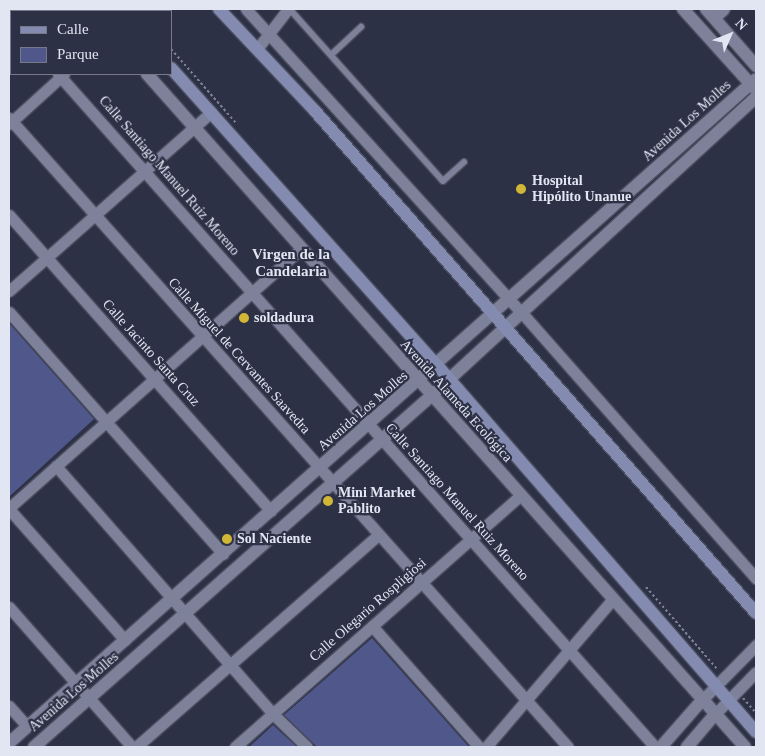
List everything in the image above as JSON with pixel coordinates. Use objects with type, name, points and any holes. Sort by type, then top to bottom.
[{"type":"main road","points":[[219,9],[494,314],[756,613]]},
{"type":"main road","name":"Avenida Alameda Ecológica","points":[[172,69],[437,365],[756,732]]},
{"type":"street","points":[[246,9],[522,313],[756,578]]},
{"type":"street","points":[[257,49],[289,9]]},
{"type":"street","points":[[684,9],[754,85]]},
{"type":"street","points":[[724,9],[710,13],[756,66]]},
{"type":"street","points":[[10,121],[61,75]]},
{"type":"street","name":"Calle Santiago Manuel Ruiz Moreno","points":[[61,75],[655,747]]},
{"type":"street","name":"Avenida Alameda Ecológica","points":[[148,75],[418,382],[745,747]]},
{"type":"street","name":"Avenida Los Molles","points":[[9,743],[754,85]]},
{"type":"street","name":"Avenida Los Molles","points":[[34,747],[449,380],[756,97]]},
{"type":"street","points":[[9,291],[211,112]]},
{"type":"street","name":"Calle Miguel de Cervantes Saavedra","points":[[10,121],[568,747]]},
{"type":"street","name":"Calle Jacinto Santa Cruz","points":[[9,215],[271,511]]},
{"type":"street","points":[[125,640],[9,509],[301,249]]},
{"type":"street","points":[[9,312],[223,554]]},
{"type":"street","points":[[56,466],[173,598],[272,714],[307,747]]},
{"type":"street","name":"Calle Olegario Rospligiosi","points":[[236,747],[520,496]]},
{"type":"street","points":[[9,607],[134,747],[378,534]]},
{"type":"street","points":[[486,747],[613,599]]},
{"type":"street","points":[[372,626],[479,747]]},
{"type":"street","points":[[661,747],[703,699],[756,645]]},
{"type":"street","points":[[687,747],[756,672]]},
{"type":"street","points":[[9,706],[27,726]]},
{"type":"lane","points":[[289,9],[443,181],[464,162]]},
{"type":"lane","points":[[331,55],[361,27]]},
{"type":"green space","points":[[9,323],[94,419],[10,496],[9,494]]},
{"type":"green space","points":[[372,638],[469,747],[317,747],[284,715]]},
{"type":"green space","points":[[273,725],[297,747],[249,747]]},
{"type":"place","name":"Hospital Hipólito Unanue","points":[[521,189]]},
{"type":"place","name":"soldadura","points":[[244,318]]},
{"type":"place","name":"Mini Market Pablito","points":[[328,501]]},
{"type":"place","name":"Sol Naciente","points":[[227,539]]},
{"type":"district","name":"Virgen de la Candelaria","points":[[291,262]]}]
